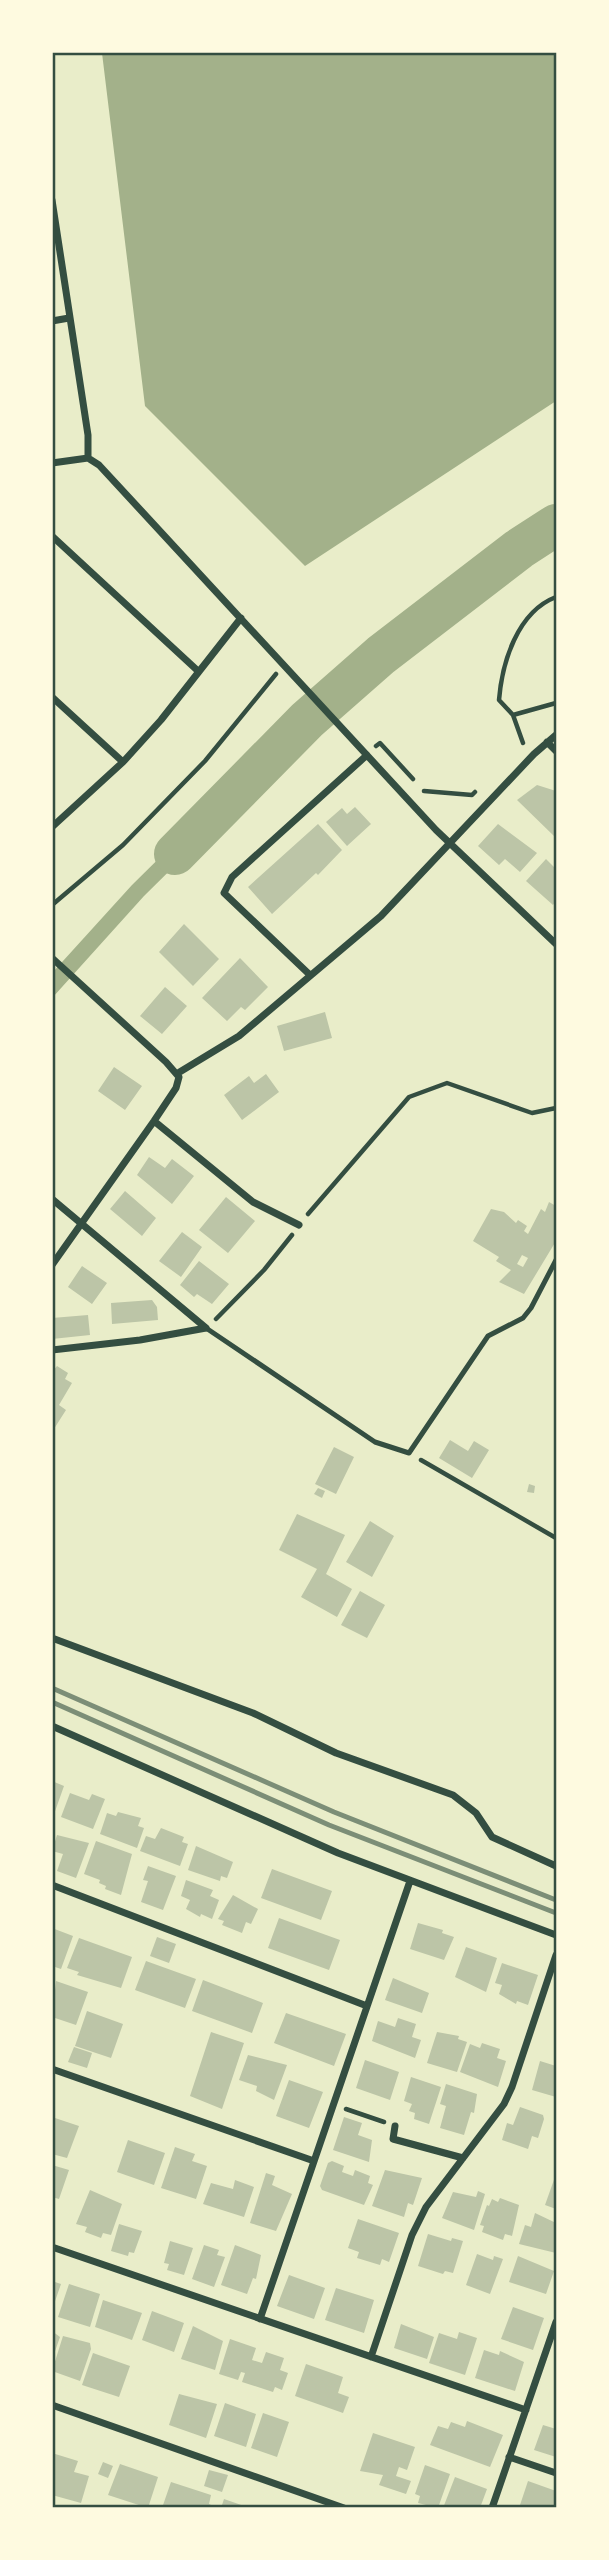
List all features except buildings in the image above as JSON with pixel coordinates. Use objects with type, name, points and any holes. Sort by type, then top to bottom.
[{"type":"street","points":[[52,200],[88,435],[88,458]]},
{"type":"street","points":[[52,321],[69,318]]},
{"type":"street","points":[[52,463],[88,458],[99,465],[450,843],[556,944]]},
{"type":"street","points":[[52,536],[198,671]]},
{"type":"street","points":[[52,827],[123,762],[161,720],[241,618]]},
{"type":"street","points":[[52,697],[123,762]]},
{"type":"street","points":[[178,1073],[239,1036],[381,916],[556,735]]},
{"type":"street","points":[[547,742],[556,751]]},
{"type":"street","points":[[310,975],[224,893],[232,877],[367,755]]},
{"type":"street","points":[[52,958],[178,1073]]},
{"type":"street","points":[[52,1265],[176,1088],[178,1073]]},
{"type":"street","points":[[154,1121],[253,1202],[299,1225]]},
{"type":"street","points":[[52,1199],[205,1328]]},
{"type":"street","points":[[52,1350],[140,1340],[205,1328]]},
{"type":"street","points":[[52,1638],[253,1713],[336,1753],[453,1795],[476,1813],[492,1837],[556,1866]]},
{"type":"street","points":[[52,1726],[338,1853],[556,1935]]},
{"type":"street","points":[[260,2319],[410,1881]]},
{"type":"street","points":[[52,1885],[367,2006]]},
{"type":"street","points":[[371,2357],[412,2235],[426,2207],[512,2087],[556,1955]]},
{"type":"street","points":[[52,2069],[314,2161]]},
{"type":"street","points":[[395,2126],[393,2139],[463,2158]]},
{"type":"street","points":[[52,2247],[526,2410]]},
{"type":"street","points":[[492,2508],[556,2322]]},
{"type":"street","points":[[52,2405],[344,2508]]},
{"type":"street","points":[[509,2457],[556,2473]]},
{"type":"lane","points":[[205,1328],[375,1442],[409,1453],[488,1336],[523,1318],[554,1270],[556,1260]]},
{"type":"path","points":[[515,751],[523,743],[513,715],[499,700],[501,670],[527,617],[556,597]]},
{"type":"path","points":[[52,905],[123,845],[205,761],[259,691],[284,666]]},
{"type":"path","points":[[513,715],[556,703]]},
{"type":"path","points":[[380,743],[426,794],[472,796],[481,787]]},
{"type":"path","points":[[205,1328],[264,1270],[409,1097],[447,1083],[532,1114],[556,1108]]},
{"type":"path","points":[[409,1453],[556,1538]]},
{"type":"path","points":[[333,2104],[395,2126]]},
{"type":"shaded area","points":[[102,53],[556,53],[556,401],[305,566],[145,406]]},
{"type":"shaded area","points":[[211,807],[222,819],[144,896],[53,997],[53,972],[132,885]]},
{"type":"waterway","points":[[175,854],[307,720],[381,655],[519,549],[556,525]]},
{"type":"railway","points":[[52,1688],[334,1812],[556,1900]]},
{"type":"railway","points":[[52,1702],[329,1825],[556,1913]]}]
